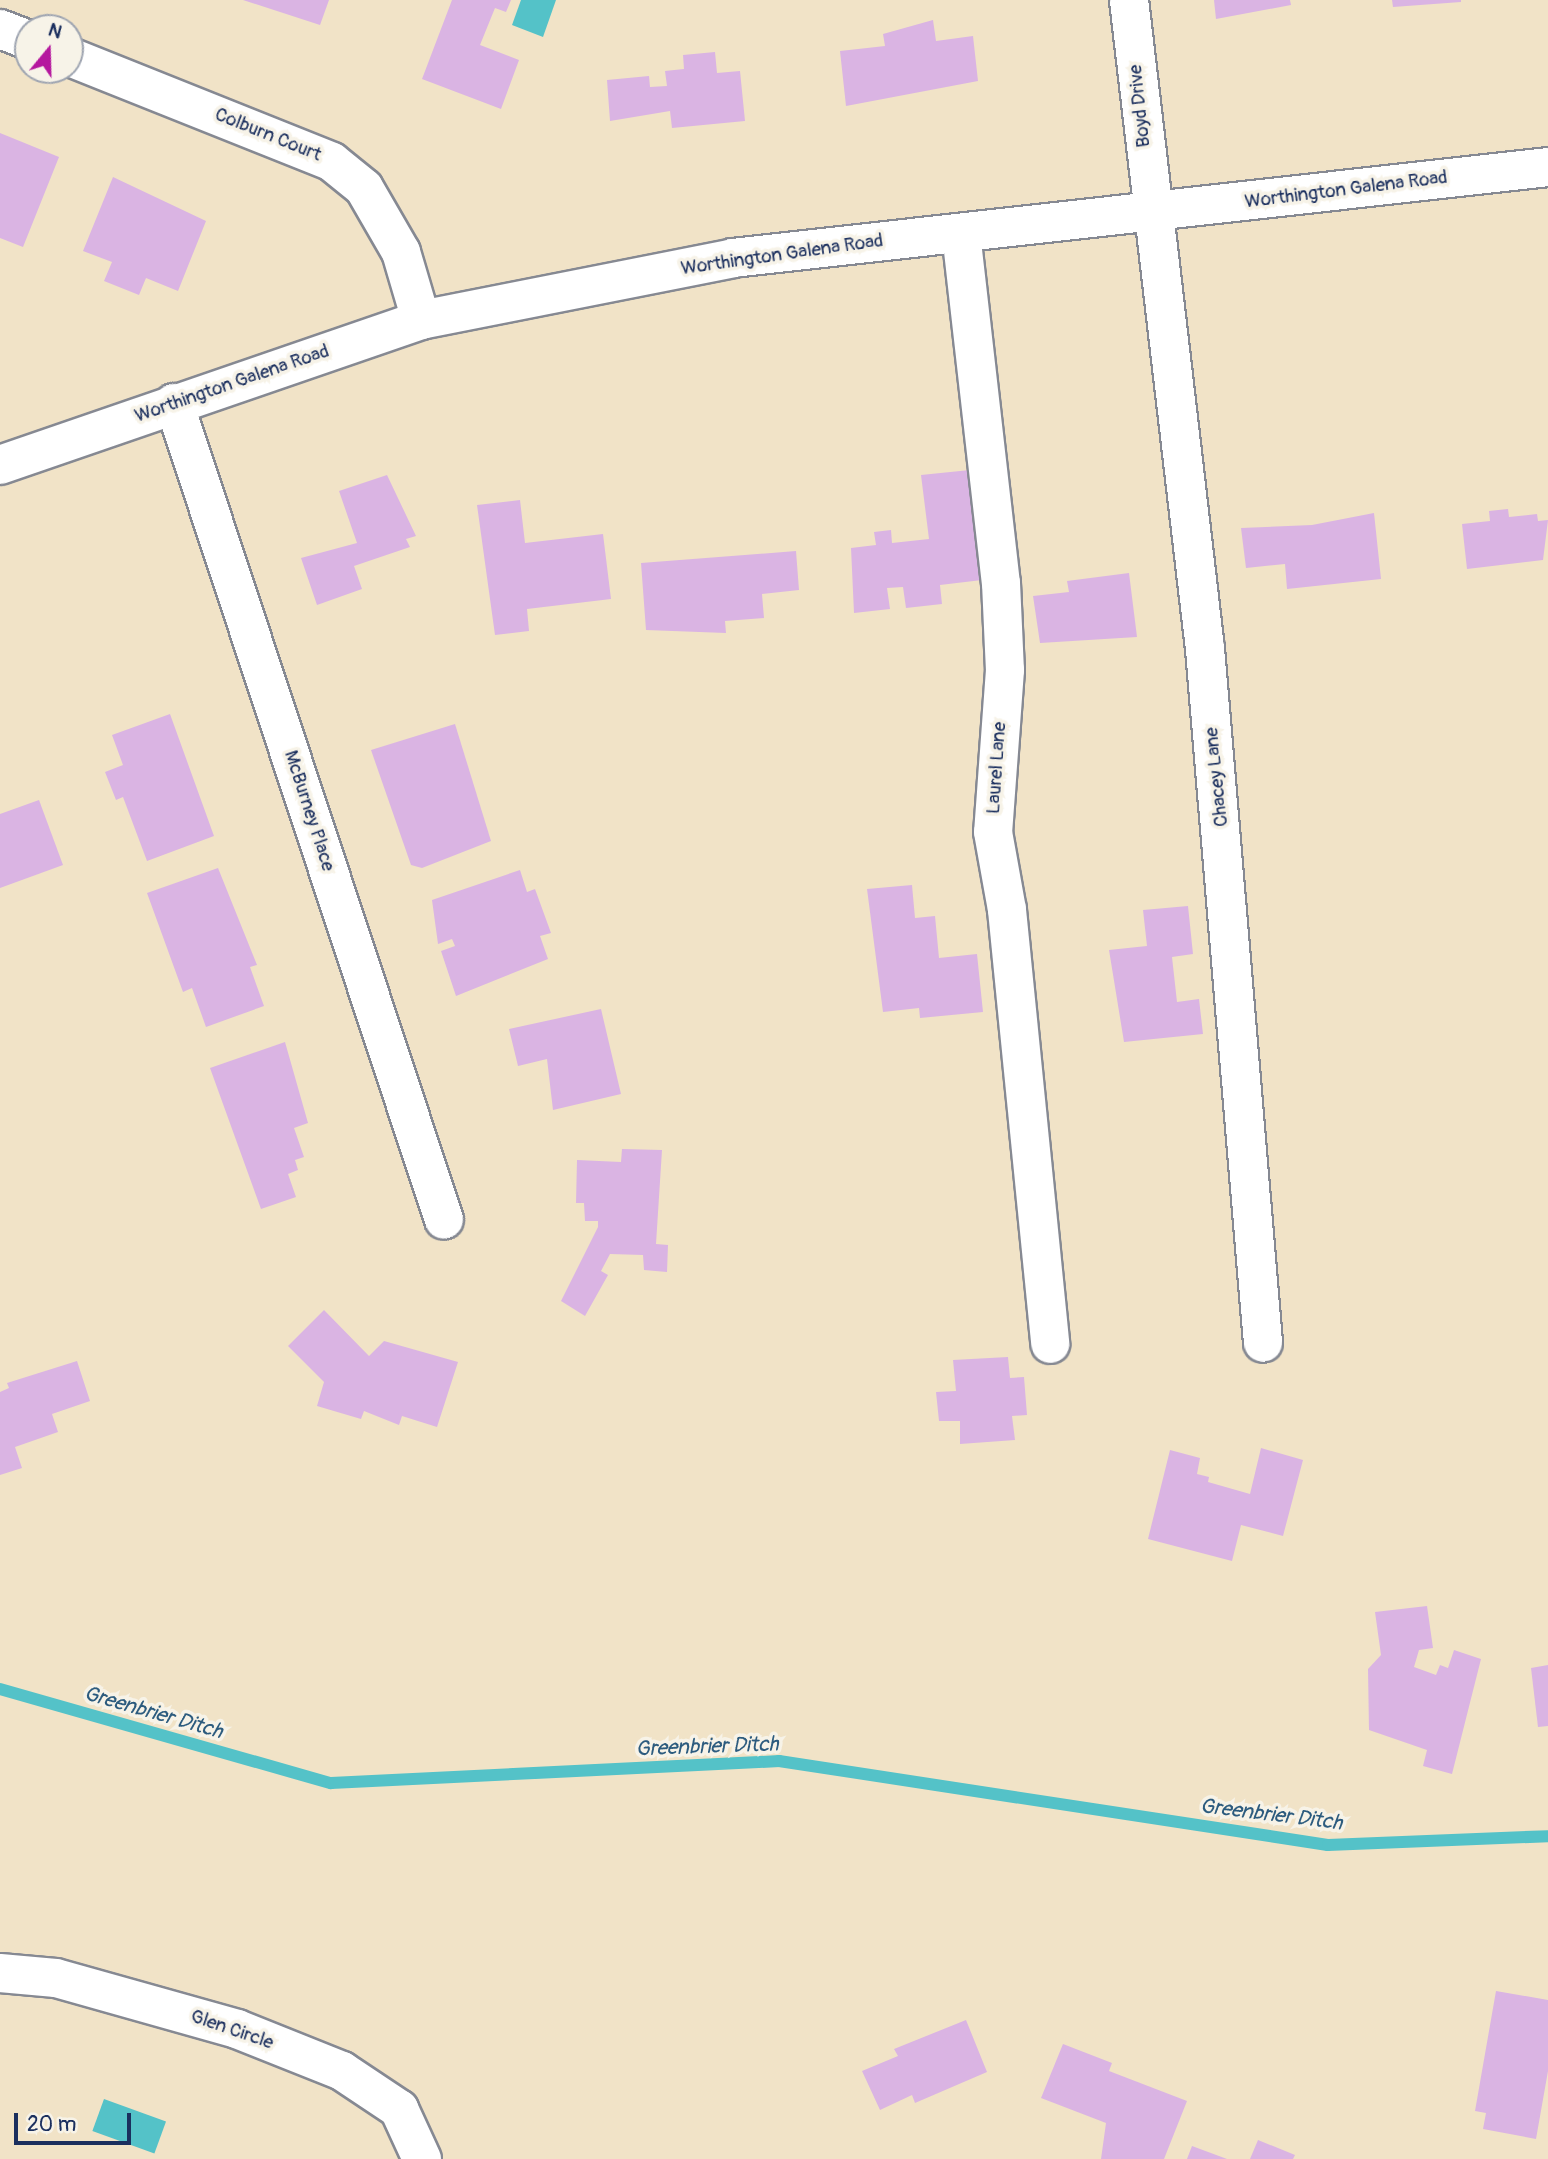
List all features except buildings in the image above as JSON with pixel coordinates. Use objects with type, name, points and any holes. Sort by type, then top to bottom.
[{"type":"street","name":"Boyd Drive","points":[[1129,0],[1152,212]]},
{"type":"street","name":"Colburn Court","points":[[84,63],[332,162],[364,188],[401,252],[421,320]]},
{"type":"street","name":"Worthington Galena Road","points":[[0,465],[421,320],[733,258],[1548,167]]},
{"type":"street","name":"Chacey Lane","points":[[1152,212],[1234,940],[1263,1343]]},
{"type":"street","name":"Laurel Lane","points":[[961,233],[1001,583],[1005,670],[993,832],[1007,910],[1050,1344]]},
{"type":"street","name":"McBurney Place","points":[[174,403],[444,1220]]},
{"type":"street","name":"Glen Circle","points":[[0,1973],[56,1978],[237,2029],[342,2071],[399,2109],[422,2159]]},
{"type":"water","points":[[521,0],[556,0],[543,37],[512,25]]},
{"type":"water","points":[[104,2099],[166,2122],[154,2154],[92,2131]]},
{"type":"waterway","name":"Greenbrier Ditch","points":[[0,1689],[331,1783],[779,1761],[1328,1845],[1548,1836]]}]
